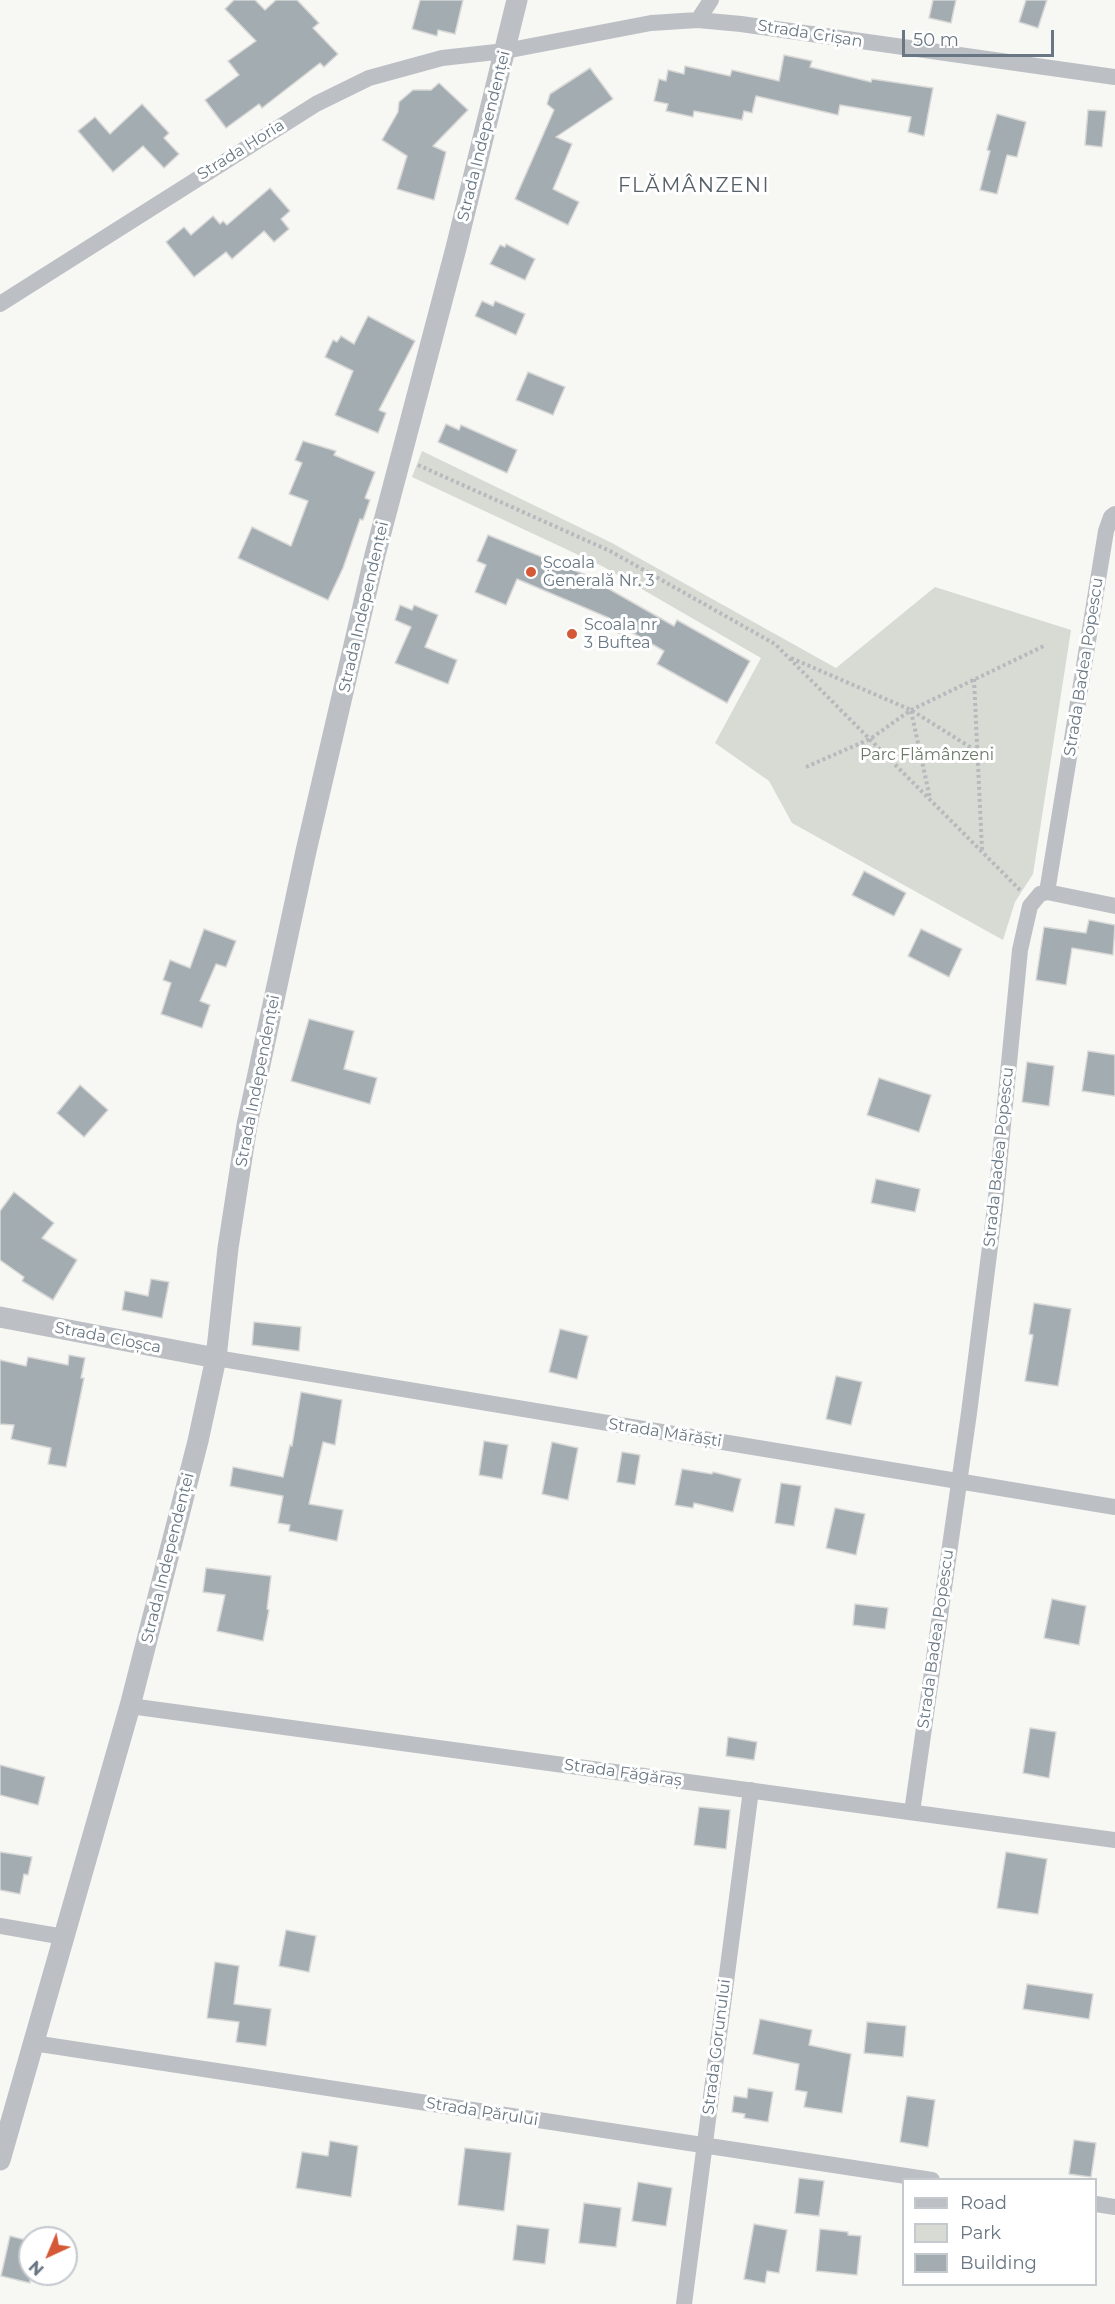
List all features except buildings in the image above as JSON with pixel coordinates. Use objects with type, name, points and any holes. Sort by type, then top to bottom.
[{"type":"street","name":"Strada Independenței","points":[[0,2160],[130,1706],[198,1441],[216,1358],[228,1248],[247,1125],[306,851],[375,555],[517,0]]},
{"type":"street","points":[[698,20],[711,0]]},
{"type":"street","name":"Strada Crișan","points":[[505,51],[651,22],[698,20],[741,24],[1115,77]]},
{"type":"street","name":"Strada Horia","points":[[0,304],[275,129],[345,88],[401,68],[442,58],[505,51]]},
{"type":"street","name":"Strada Badea Popescu","points":[[1047,892],[1106,531],[1111,517],[1115,514]]},
{"type":"street","points":[[1030,906],[1040,894],[1047,892],[1115,906]]},
{"type":"street","name":"Strada Badea Popescu","points":[[912,1812],[995,1207],[1020,950],[1030,906]]},
{"type":"street","name":"Strada Cloșca","points":[[0,1317],[216,1358]]},
{"type":"street","name":"Strada Mărăști","points":[[216,1358],[1115,1507]]},
{"type":"street","name":"Strada Făgăraș","points":[[130,1706],[1115,1840]]},
{"type":"street","name":"Strada Gorunului","points":[[684,2304],[751,1790]]},
{"type":"street","points":[[0,1926],[64,1937]]},
{"type":"street","name":"Strada Părului","points":[[33,2043],[919,2178]]},
{"type":"street","points":[[1097,2204],[1115,2207]]},
{"type":"path","points":[[401,457],[610,551],[775,644],[1020,889],[1030,906]]},
{"type":"path","points":[[806,767],[870,739],[911,710],[1046,645]]},
{"type":"path","points":[[787,656],[911,710],[978,752]]},
{"type":"path","points":[[974,679],[982,851]]},
{"type":"path","points":[[911,710],[931,799]]},
{"type":"green space","name":"Parc Flămânzeni","points":[[422,451],[612,543],[836,668],[935,587],[1071,630],[1033,874],[1015,902],[1003,940],[792,823],[769,781],[715,743],[761,658],[602,566],[412,477]]},
{"type":"place","name":"Școala Generală Nr. 3","points":[[531,572]]},
{"type":"place","name":"Scoala nr 3 Buftea","points":[[572,634]]},
{"type":"district","name":"FLĂMÂNZENI","points":[[694,186]]}]
